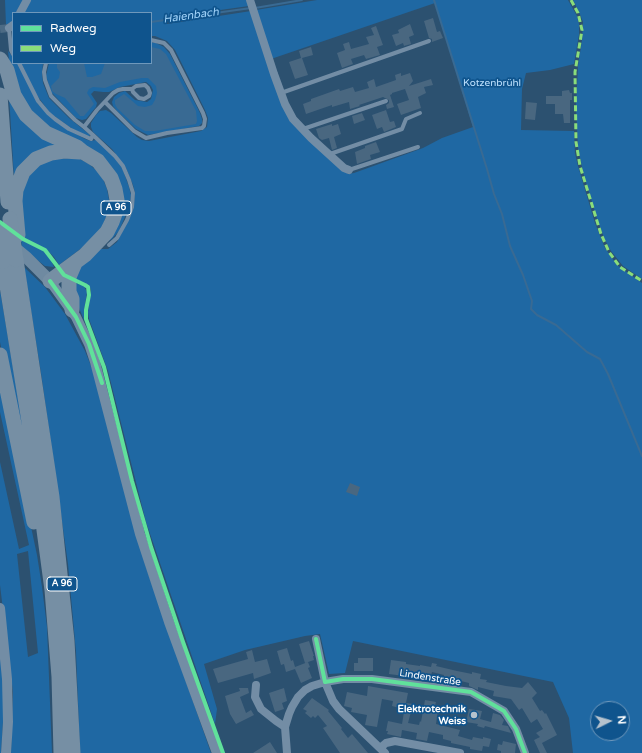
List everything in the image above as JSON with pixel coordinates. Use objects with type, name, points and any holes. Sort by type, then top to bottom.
[{"type":"highway","name":"A 96","points":[[0,59],[7,70],[14,95],[26,115],[46,133],[77,147],[98,161],[111,178],[115,189],[117,200],[116,210],[107,232],[76,262],[50,281]]},
{"type":"highway","points":[[0,95],[2,133],[13,222],[20,246],[12,264]]},
{"type":"highway","points":[[13,222],[16,190],[23,172],[29,165],[36,159],[51,153],[64,151],[83,152]]},
{"type":"highway","name":"A 96","points":[[0,232],[12,264],[52,497],[67,641],[73,753]]},
{"type":"highway","name":"A 96","points":[[72,310],[72,299],[69,292],[69,277],[76,262]]},
{"type":"highway","name":"A 96","points":[[12,264],[33,447],[52,590],[59,677],[61,753]]},
{"type":"highway","name":"A 96","points":[[0,354],[37,534],[52,590]]},
{"type":"main road","points":[[0,236],[27,258],[50,281]]},
{"type":"street","points":[[21,12],[27,0]]},
{"type":"street","points":[[252,5],[281,93],[293,119],[302,130],[344,168],[349,170]]},
{"type":"street","points":[[50,281],[72,310],[96,362],[140,534],[169,622],[216,753]]},
{"type":"street","points":[[0,608],[8,679],[6,753]]},
{"type":"street","points":[[316,639],[328,692],[338,709],[382,750],[386,743],[394,741],[460,753]]},
{"type":"street","name":"Lindenstraße","points":[[286,727],[289,714],[298,698],[305,690],[312,686],[343,679],[372,679],[471,692],[504,711],[516,729],[525,753]]},
{"type":"street","points":[[256,686],[256,697],[261,709],[286,727],[287,753]]},
{"type":"lane","points":[[11,27],[12,52]]},
{"type":"lane","points":[[105,102],[134,131],[146,138],[167,133],[202,128],[204,126],[205,119],[203,113],[171,50],[164,43],[152,40]]},
{"type":"lane","points":[[281,93],[429,41]]},
{"type":"lane","points":[[20,64],[38,101],[48,113],[84,137],[91,139],[94,135]]},
{"type":"lane","points":[[46,64],[44,72],[45,80],[51,96],[115,156],[123,166],[129,180],[133,193],[132,207],[117,238],[109,245]]},
{"type":"lane","points":[[84,127],[113,93],[118,90],[132,89]]},
{"type":"lane","points":[[302,130],[386,101]]},
{"type":"lane","points":[[330,154],[402,129],[406,119],[420,113]]},
{"type":"lane","points":[[349,170],[418,146]]},
{"type":"green space","points":[[5,0],[24,0],[18,12],[12,12],[12,22],[6,25]]},
{"type":"green space","name":"Kotzenbrühl","points":[[30,0],[248,0],[249,6],[163,18],[167,24],[251,11],[285,109],[348,174],[423,148],[442,138],[473,127],[435,3],[271,59],[256,10],[317,0],[568,0],[577,16],[579,24],[579,35],[574,64],[550,70],[526,73],[522,89],[521,130],[574,131],[575,153],[578,166],[595,223],[605,248],[617,265],[642,283],[642,753],[573,753],[569,718],[553,682],[353,641],[345,673],[329,674],[320,634],[245,650],[204,664],[217,709],[215,724],[146,522],[108,371],[89,319],[88,312],[91,290],[89,285],[73,278],[77,270],[98,249],[108,249],[117,242],[130,216],[134,203],[135,193],[126,168],[112,149],[93,132],[91,123],[96,115],[100,111],[106,110],[137,137],[142,140],[149,141],[201,131],[207,127],[208,118],[205,110],[175,50],[167,41],[152,36],[152,12],[24,12]]},
{"type":"green space","points":[[573,0],[642,0],[642,279],[623,266],[611,251],[597,219],[583,172],[578,148],[576,106],[578,66],[583,22]]},
{"type":"green space","points":[[152,42],[156,43],[164,47],[170,54],[200,113],[202,123],[199,126],[148,135],[136,129],[117,111],[112,102],[114,97],[125,91],[135,100],[147,102],[151,99],[153,90],[146,82],[120,87],[109,92],[94,91],[91,94],[97,103],[96,107],[86,119],[82,120],[76,118],[51,92],[46,76],[49,64],[152,64]]},
{"type":"green space","points":[[8,51],[12,56],[12,64],[18,64],[38,104],[71,131],[85,139],[91,141],[96,140],[108,150],[122,167],[131,195],[130,205],[119,231],[112,239],[108,241],[119,186],[56,135],[26,108],[10,70]]},
{"type":"green space","points":[[21,64],[43,64],[43,83],[49,98],[90,136],[74,130],[50,113],[36,94]]},
{"type":"green space","points":[[9,98],[67,148],[14,178],[10,111]]},
{"type":"green space","points":[[78,158],[89,164],[103,179],[107,189],[109,210],[102,227],[91,241],[59,265],[46,249],[21,236],[19,188],[43,159]]},
{"type":"green space","points":[[21,240],[44,251],[50,258],[54,267],[45,266],[32,256],[22,247]]},
{"type":"green space","points":[[24,267],[45,287],[65,314],[85,351],[93,371],[146,567],[211,753],[80,753],[76,652],[68,564],[41,373]]},
{"type":"green space","points":[[73,282],[84,286],[87,292],[84,320],[75,298]]},
{"type":"green space","points":[[0,290],[25,439],[20,440],[0,342]]},
{"type":"green space","points":[[0,381],[37,555],[42,587],[47,627],[52,753],[11,753],[13,692],[0,585],[0,462],[19,549],[29,545],[0,412]],"holes":[[[28,551],[38,653],[28,657],[17,554]]]},
{"type":"green space","points":[[0,641],[4,706],[1,753],[0,753]]},
{"type":"shaded area","points":[[152,47],[160,49],[166,54],[196,111],[196,124],[155,131],[145,131],[135,125],[117,108],[115,100],[124,94],[138,106],[145,107],[152,105],[157,93],[156,86],[148,78],[120,82],[105,88],[93,87],[89,89],[87,93],[94,104],[84,116],[80,116],[65,98],[52,91],[51,86],[59,78],[60,72],[57,68],[57,64],[84,64],[87,77],[101,74],[105,64],[152,64]]},
{"type":"building","points":[[433,18],[437,32],[440,31],[443,38],[432,42],[432,39],[429,38],[424,21]]},
{"type":"building","points":[[410,24],[414,35],[409,37],[411,44],[404,46],[403,43],[396,46],[392,35],[399,33],[398,30]]},
{"type":"building","points":[[376,26],[383,45],[377,47],[380,55],[366,59],[364,55],[351,59],[353,64],[342,68],[337,53],[345,50],[343,44],[349,42],[351,49],[369,44],[366,37],[374,35],[371,28]]},
{"type":"building","points":[[311,47],[313,55],[302,58],[308,75],[295,79],[289,62],[301,58],[299,51]]},
{"type":"building","points":[[401,73],[401,76],[410,73],[413,81],[409,86],[431,79],[433,85],[424,87],[426,93],[418,97],[421,108],[401,115],[397,104],[409,100],[405,89],[390,95],[394,107],[387,109],[386,105],[389,103],[389,100],[383,97],[350,109],[349,102],[332,107],[332,105],[306,114],[303,104],[311,101],[311,99],[339,89],[340,91],[353,87],[355,92],[369,88],[367,82],[374,79],[376,87],[396,80],[395,75]]},
{"type":"building","points":[[569,90],[570,93],[572,93],[572,100],[570,100],[570,123],[564,123],[563,114],[555,114],[555,104],[546,104],[546,96],[562,96],[562,91]]},
{"type":"building","points":[[526,102],[537,103],[535,120],[525,119]]},
{"type":"building","points":[[386,110],[390,122],[394,121],[396,127],[384,132],[382,127],[377,129],[372,115]]},
{"type":"building","points":[[362,113],[365,120],[354,124],[352,116]]},
{"type":"building","points":[[332,124],[332,126],[338,124],[341,134],[334,137],[337,148],[332,150],[329,138],[322,140],[319,138],[316,129]]},
{"type":"building","points":[[376,142],[380,152],[370,155],[371,159],[357,164],[355,152]]},
{"type":"building","points":[[350,483],[360,487],[357,496],[346,492]]},
{"type":"building","points":[[309,641],[314,660],[305,663],[299,644]]},
{"type":"building","points":[[287,648],[291,661],[293,660],[295,667],[308,662],[310,667],[308,668],[312,678],[301,683],[295,669],[286,672],[284,664],[281,665],[277,651]]},
{"type":"building","points":[[252,650],[255,662],[267,659],[271,673],[254,679],[253,673],[218,683],[213,669],[248,659],[246,652]]},
{"type":"building","points":[[358,658],[373,658],[373,671],[354,671],[354,663],[358,663]]},
{"type":"building","points":[[391,660],[406,662],[406,664],[431,667],[432,663],[437,664],[436,666],[457,671],[481,674],[480,679],[487,680],[486,682],[506,686],[522,688],[528,682],[537,693],[532,698],[540,711],[542,710],[545,714],[546,713],[557,735],[542,743],[547,753],[540,753],[534,740],[540,737],[536,733],[543,729],[537,719],[531,723],[522,708],[519,710],[511,699],[493,696],[494,691],[478,687],[478,690],[469,686],[469,683],[457,680],[456,684],[443,681],[444,675],[432,672],[429,681],[417,678],[418,675],[404,674],[404,676],[389,674]]},
{"type":"building","points":[[368,686],[408,693],[406,703],[413,704],[408,723],[419,725],[420,721],[421,722],[425,700],[436,702],[434,709],[438,710],[436,724],[460,730],[458,736],[472,740],[473,737],[491,739],[489,747],[483,746],[482,751],[470,749],[470,747],[451,743],[451,741],[443,739],[443,735],[429,732],[427,741],[416,739],[417,733],[402,730],[401,737],[387,734],[388,731],[386,731],[388,721],[402,724],[404,712],[402,711],[403,709],[392,706],[393,701],[382,699],[377,727],[365,725],[367,715],[351,712],[352,708],[344,706],[347,692],[367,696]]},
{"type":"building","points":[[239,688],[248,688],[249,693],[240,697],[246,713],[251,710],[254,715],[236,724],[230,714],[225,696],[240,691]]},
{"type":"building","points":[[284,688],[287,701],[282,703],[284,709],[275,712],[269,693]]},
{"type":"building","points":[[312,698],[329,710],[328,711],[348,738],[352,734],[368,753],[340,753],[323,728],[327,726],[318,715],[315,718],[313,716],[311,718],[305,713],[307,711],[303,709]]},
{"type":"building","points":[[469,709],[482,711],[480,719],[491,722],[493,713],[500,715],[504,720],[502,725],[508,726],[511,733],[485,726],[484,728],[477,726],[478,724],[466,722]]},
{"type":"building","points":[[503,741],[516,744],[515,753],[501,753],[501,751],[497,750],[498,744],[502,745]]},
{"type":"building","points":[[270,742],[277,753],[253,753]]},
{"type":"waterway","name":"Haienbach","points":[[255,8],[302,0]]},
{"type":"waterway","points":[[434,0],[494,194],[502,214],[510,246],[523,275],[532,301],[531,309],[537,315],[556,325],[587,352],[600,359],[608,374],[642,456]]},
{"type":"waterway","name":"Haienbach","points":[[152,22],[251,8]]},
{"type":"tunnel","points":[[0,29],[9,28]]},
{"type":"marked path","points":[[571,0],[578,13],[582,30],[575,72],[576,142],[580,166],[601,234],[609,252],[620,267],[642,281]]},
{"type":"cycle path","points":[[0,222],[23,239],[45,250],[64,275],[88,287],[89,295],[86,319],[104,367],[132,481],[151,547],[223,753]]},
{"type":"cycle path","points":[[50,281],[76,317],[89,344],[102,383]]},
{"type":"cycle path","points":[[316,639],[325,682],[343,679],[372,679],[471,692],[504,711],[516,729],[525,753]]},
{"type":"place","name":"Elektrotechnik Weiss","points":[[474,715]]}]
